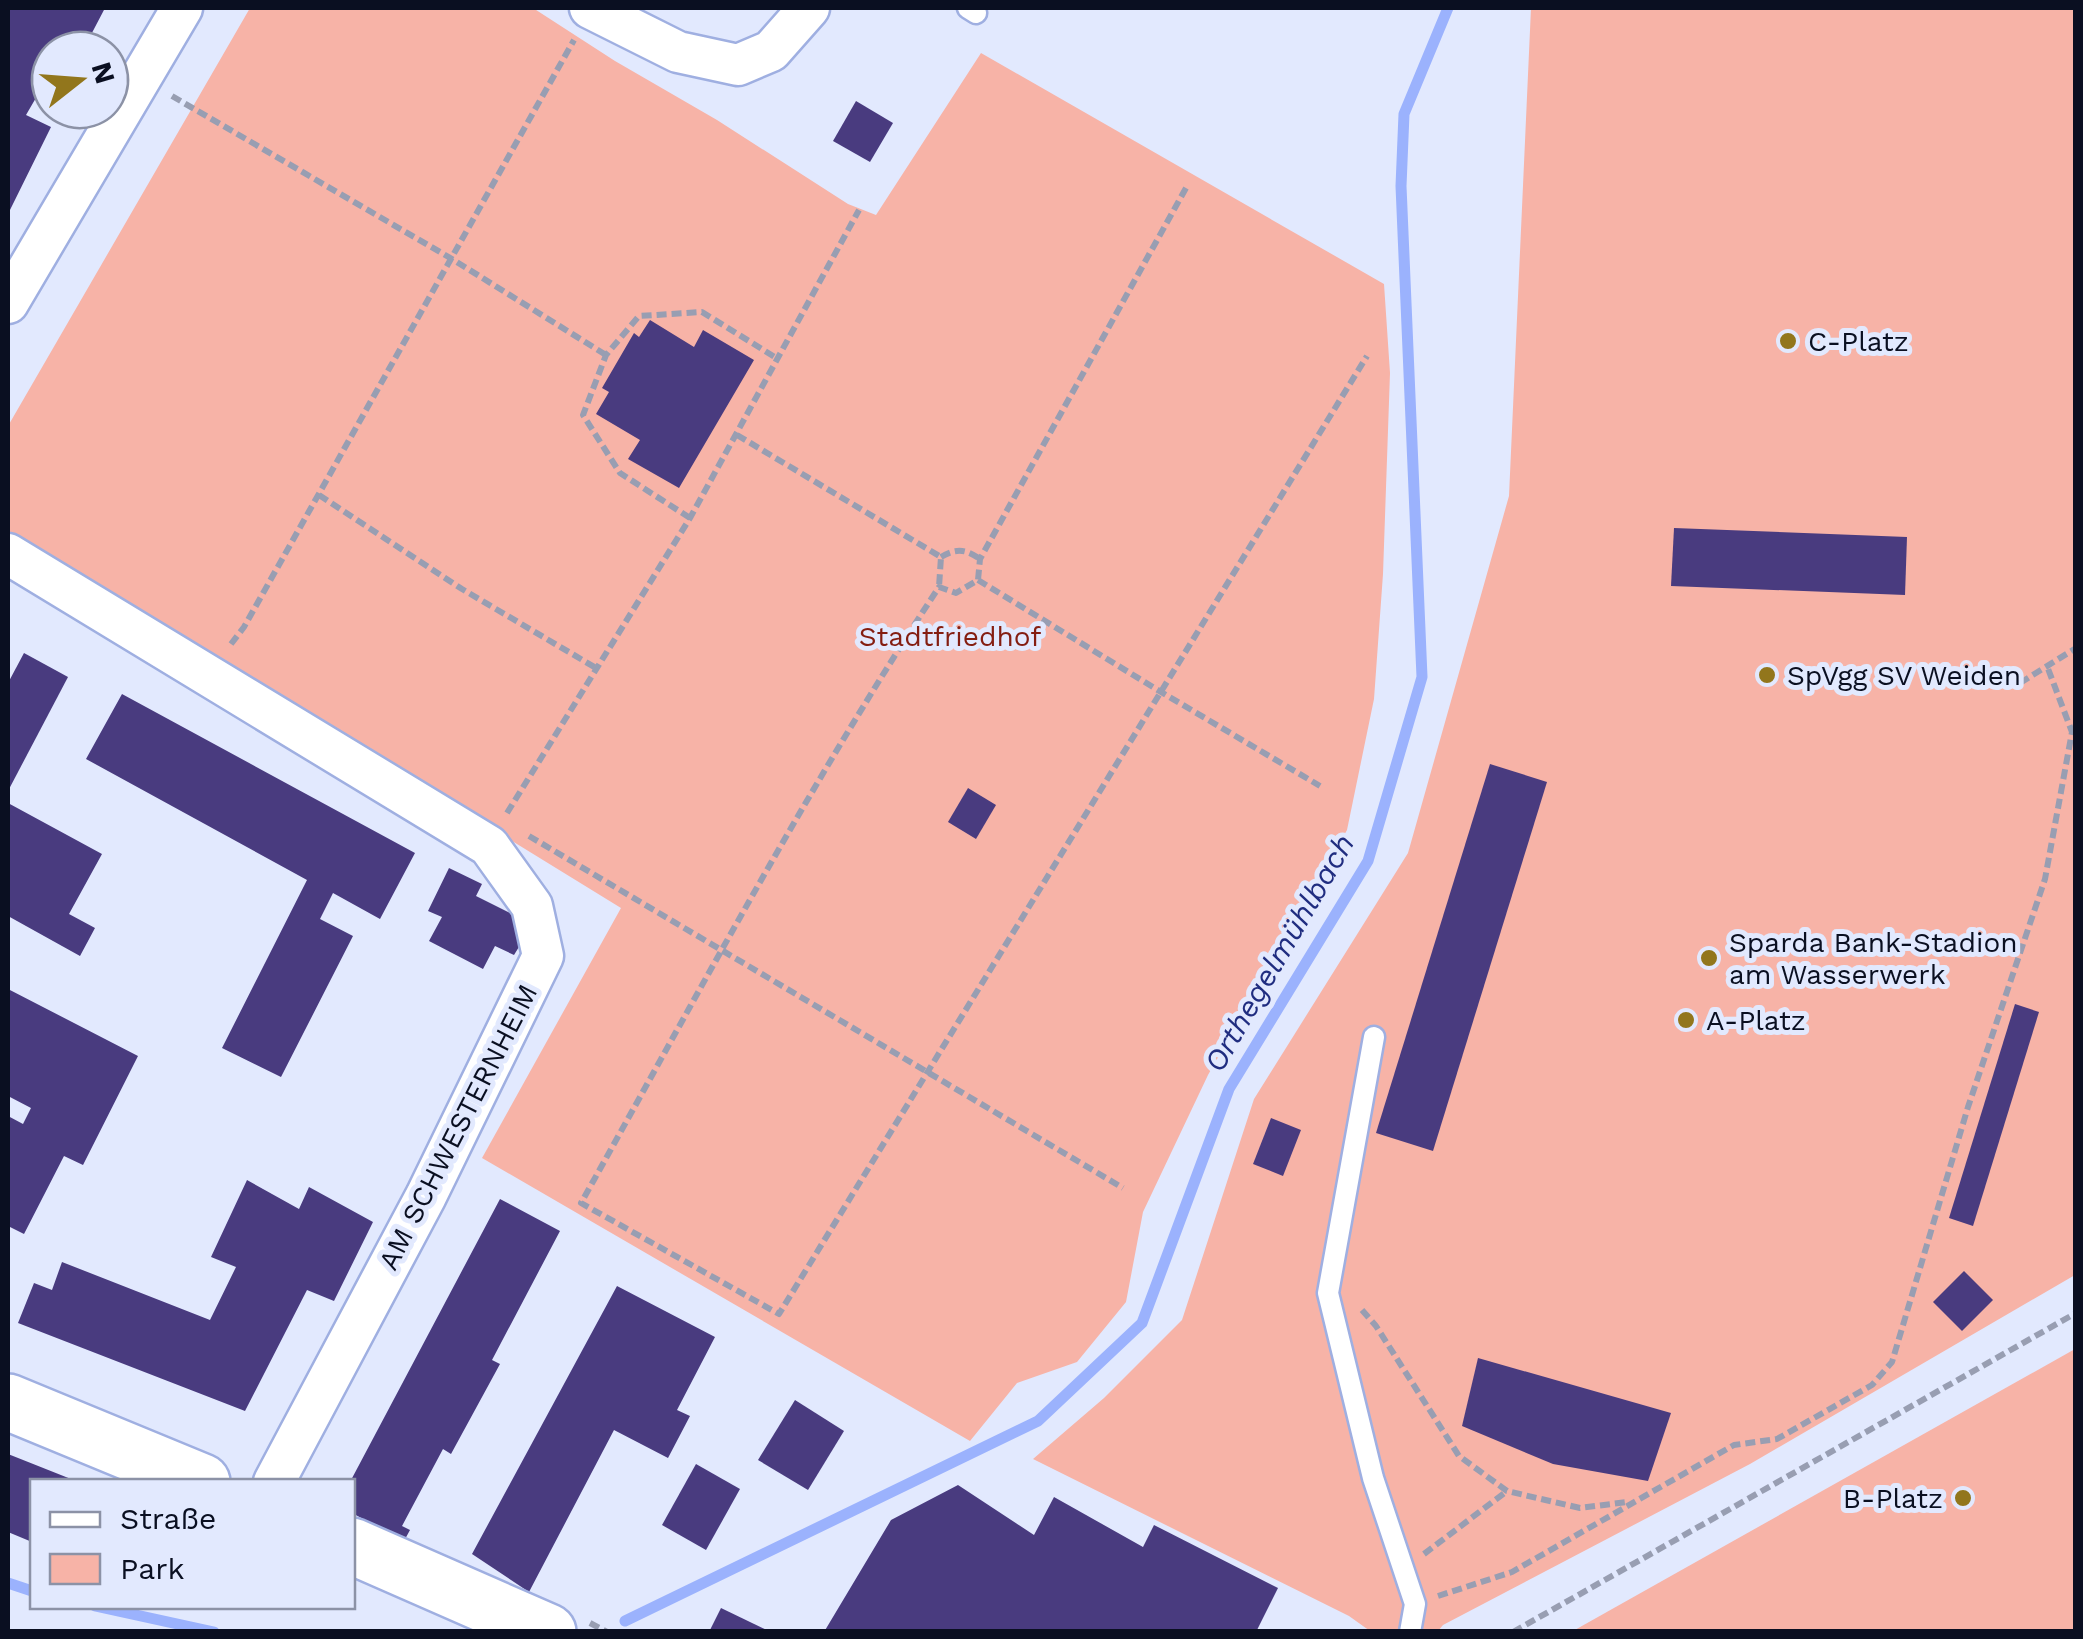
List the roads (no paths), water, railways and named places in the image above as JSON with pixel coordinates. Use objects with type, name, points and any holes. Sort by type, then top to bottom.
[{"type":"street","points":[[8,302],[182,8]]},
{"type":"street","points":[[592,9],[678,52],[738,65],[772,50],[809,8]]},
{"type":"street","name":"AM SCHWESTERNHEIM","points":[[8,554],[488,846],[532,906],[543,956],[426,1196],[276,1479]]},
{"type":"street","points":[[8,1402],[195,1479]]},
{"type":"street","points":[[355,1547],[548,1632]]},
{"type":"lane","points":[[1374,1036],[1328,1293],[1373,1478],[1415,1604],[1410,1632]]},
{"type":"waterway","name":"Orthegelmühlbach","points":[[625,1621],[1038,1421],[1142,1323],[1229,1089],[1368,861],[1422,677],[1401,186],[1404,114],[1448,8]]},
{"type":"waterway","name":"Orthegelmühlbach","points":[[8,1583],[30,1590]]},
{"type":"waterway","name":"Orthegelmühlbach","points":[[109,1609],[214,1632]]},
{"type":"place","name":"C-Platz","points":[[1788,341]]},
{"type":"place","name":"SpVgg SV Weiden","points":[[1767,675]]},
{"type":"place","name":"Sparda Bank-Stadion am Wasserwerk","points":[[1709,958]]},
{"type":"place","name":"A-Platz","points":[[1686,1020]]},
{"type":"place","name":"B-Platz","points":[[1963,1498]]},
{"type":"park label","name":"Stadtfriedhof","points":[[950,636]]}]
